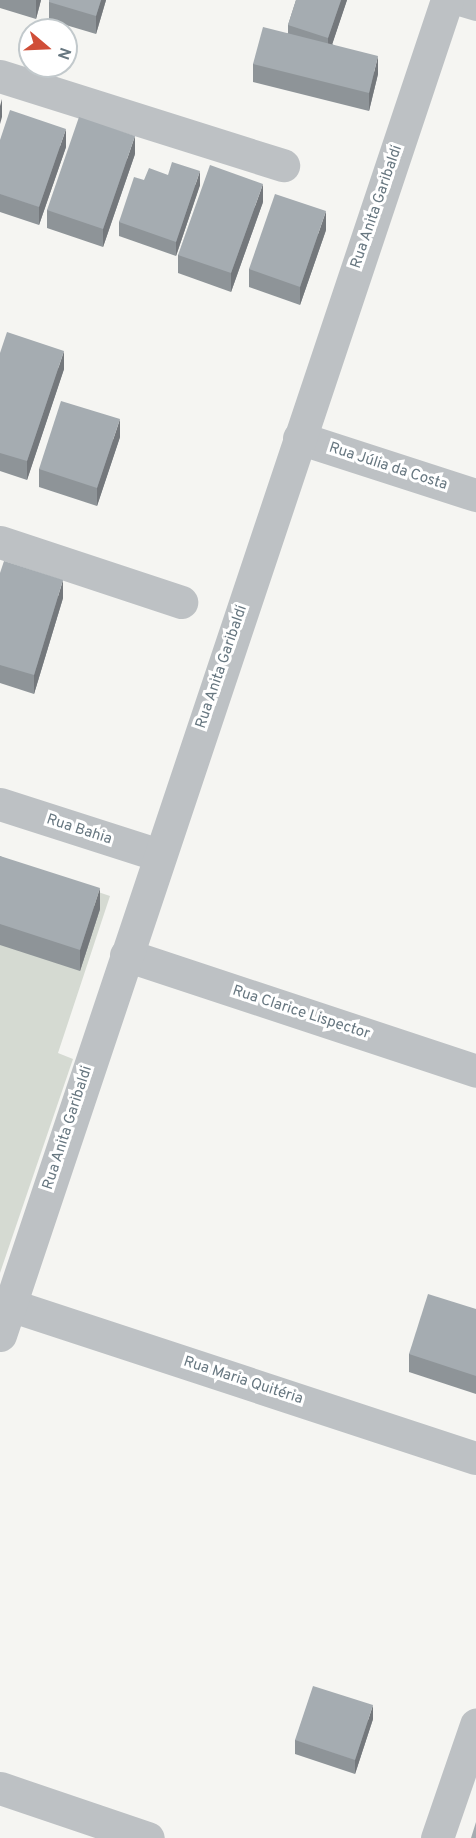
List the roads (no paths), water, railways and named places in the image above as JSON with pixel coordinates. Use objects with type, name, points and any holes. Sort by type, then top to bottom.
[{"type":"street","name":"Rua Anita Garibaldi","points":[[5,1320],[447,0]]},
{"type":"street","points":[[463,0],[476,4]]},
{"type":"street","points":[[0,76],[283,165]]},
{"type":"street","name":"Rua Júlia da Costa","points":[[299,438],[476,495]]},
{"type":"street","points":[[0,542],[181,602]]},
{"type":"street","name":"Rua Bahia","points":[[0,804],[159,855]]},
{"type":"street","name":"Rua Clarice Lispector","points":[[126,955],[474,1062]]},
{"type":"street","name":"Rua Maria Quitéria","points":[[5,1320],[476,1458]]},
{"type":"street","points":[[437,1838],[476,1725]]},
{"type":"street","points":[[0,1788],[148,1838]]}]
